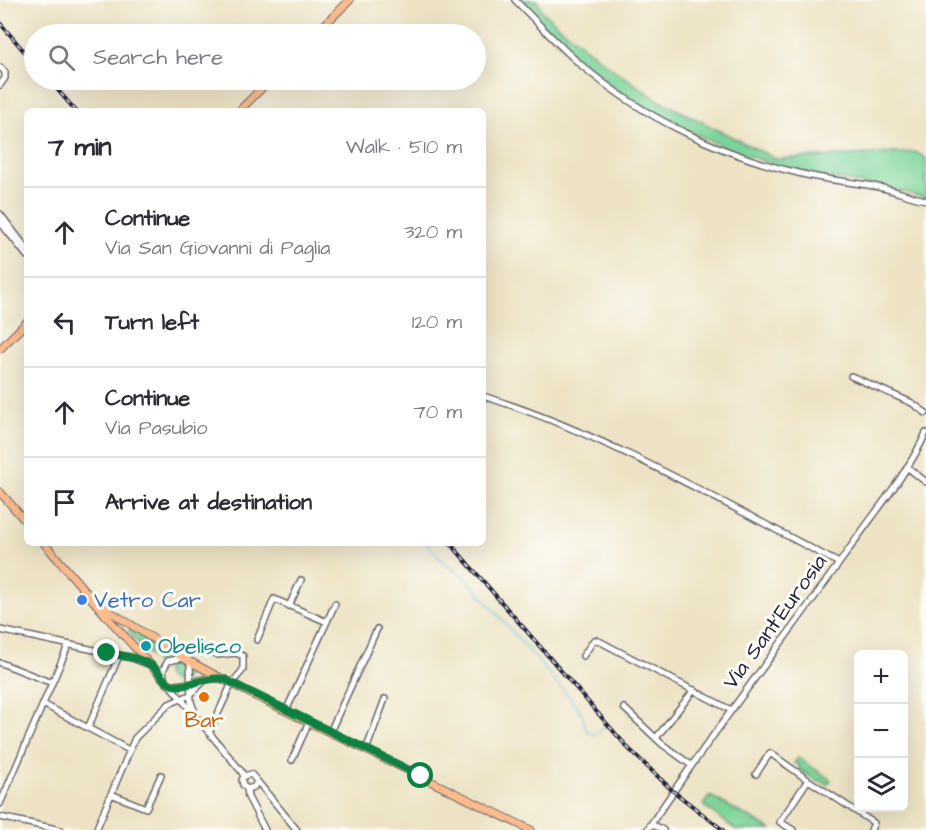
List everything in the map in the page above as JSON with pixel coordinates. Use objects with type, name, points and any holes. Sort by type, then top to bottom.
[{"type":"main road","points":[[325,24],[350,0]]},
{"type":"main road","points":[[242,108],[260,90]]},
{"type":"main road","points":[[0,349],[24,325]]},
{"type":"main road","points":[[0,492],[24,520]]},
{"type":"main road","points":[[47,546],[128,639]]},
{"type":"main road","points":[[98,604],[187,660],[286,711],[531,830]]},
{"type":"main road","points":[[133,627],[124,630],[138,656],[166,680],[179,685],[207,678],[224,679]]},
{"type":"street","points":[[515,0],[557,43],[603,83],[670,125],[707,143],[769,165],[803,174],[901,192],[924,200]]},
{"type":"street","points":[[0,67],[5,72],[5,78],[0,85]]},
{"type":"street","points":[[0,214],[24,245]]},
{"type":"street","points":[[0,222],[24,252]]},
{"type":"street","points":[[851,376],[912,403],[926,413]]},
{"type":"street","points":[[486,397],[604,444],[838,563]]},
{"type":"street","name":"Via Sant'Eurosia","points":[[647,830],[691,765],[907,467],[926,433]]},
{"type":"street","points":[[907,467],[926,482]]},
{"type":"street","points":[[289,606],[301,580]]},
{"type":"street","points":[[257,640],[274,599],[327,622]]},
{"type":"street","points":[[286,711],[335,604]]},
{"type":"street","points":[[330,732],[377,629]]},
{"type":"street","points":[[0,630],[119,656],[138,656]]},
{"type":"street","points":[[583,656],[594,640],[597,640],[731,710]]},
{"type":"street","points":[[198,645],[212,653],[236,653],[243,656],[243,670],[232,683],[210,731]]},
{"type":"street","points":[[0,804],[68,646]]},
{"type":"street","points":[[88,728],[119,656]]},
{"type":"street","points":[[199,719],[192,705],[191,665],[187,660],[178,658],[168,661],[164,670],[166,680],[199,719],[210,731],[244,776]]},
{"type":"street","points":[[1,663],[52,682]]},
{"type":"street","points":[[96,830],[135,738],[172,702],[192,693],[207,678]]},
{"type":"street","points":[[656,738],[693,690]]},
{"type":"street","points":[[366,750],[385,699]]},
{"type":"street","points":[[43,704],[129,750]]},
{"type":"street","points":[[624,708],[656,738],[691,765]]},
{"type":"street","points":[[292,760],[309,722]]},
{"type":"street","points":[[756,774],[770,753],[874,823],[871,830]]},
{"type":"street","points":[[111,794],[147,808],[161,775]]},
{"type":"street","points":[[244,776],[253,775],[255,784],[297,830]]},
{"type":"street","points":[[244,776],[242,783],[247,789],[248,797],[265,830]]},
{"type":"street","points":[[793,830],[780,822],[808,780]]},
{"type":"street","points":[[247,789],[255,784]]},
{"type":"street","points":[[0,817],[61,830]]},
{"type":"street","points":[[651,824],[663,830]]},
{"type":"green space","points":[[518,0],[537,0],[542,11],[560,27],[607,65],[658,100],[776,159],[915,152],[926,158],[926,198],[797,171],[744,155],[694,134],[646,108],[600,78],[568,51]]},
{"type":"green space","points":[[130,629],[170,653],[171,656],[161,667],[128,632]]},
{"type":"green space","points":[[177,660],[185,663],[188,671],[185,679],[177,682],[169,679],[166,671],[169,663]]},
{"type":"green space","points":[[798,758],[831,780],[827,785],[820,780],[818,782],[794,763]]},
{"type":"green space","points":[[710,796],[772,830],[736,830],[703,805]]},
{"type":"waterway","points":[[430,546],[446,565],[461,574],[472,585],[576,705],[582,714],[586,730],[592,734],[598,733],[604,727]]},
{"type":"railway","points":[[0,23],[24,51]]},
{"type":"railway","points":[[58,90],[73,108]]},
{"type":"railway","points":[[453,546],[629,749],[673,791],[723,830]]},
{"type":"place","name":"Vetro Car","points":[[82,600]]},
{"type":"place","name":"Obelisco","points":[[146,646]]},
{"type":"place","name":"Bar","points":[[204,697]]},
{"type":"route","points":[[107,653],[135,659],[152,666],[167,682],[173,685],[207,678],[224,679],[421,776]]}]
